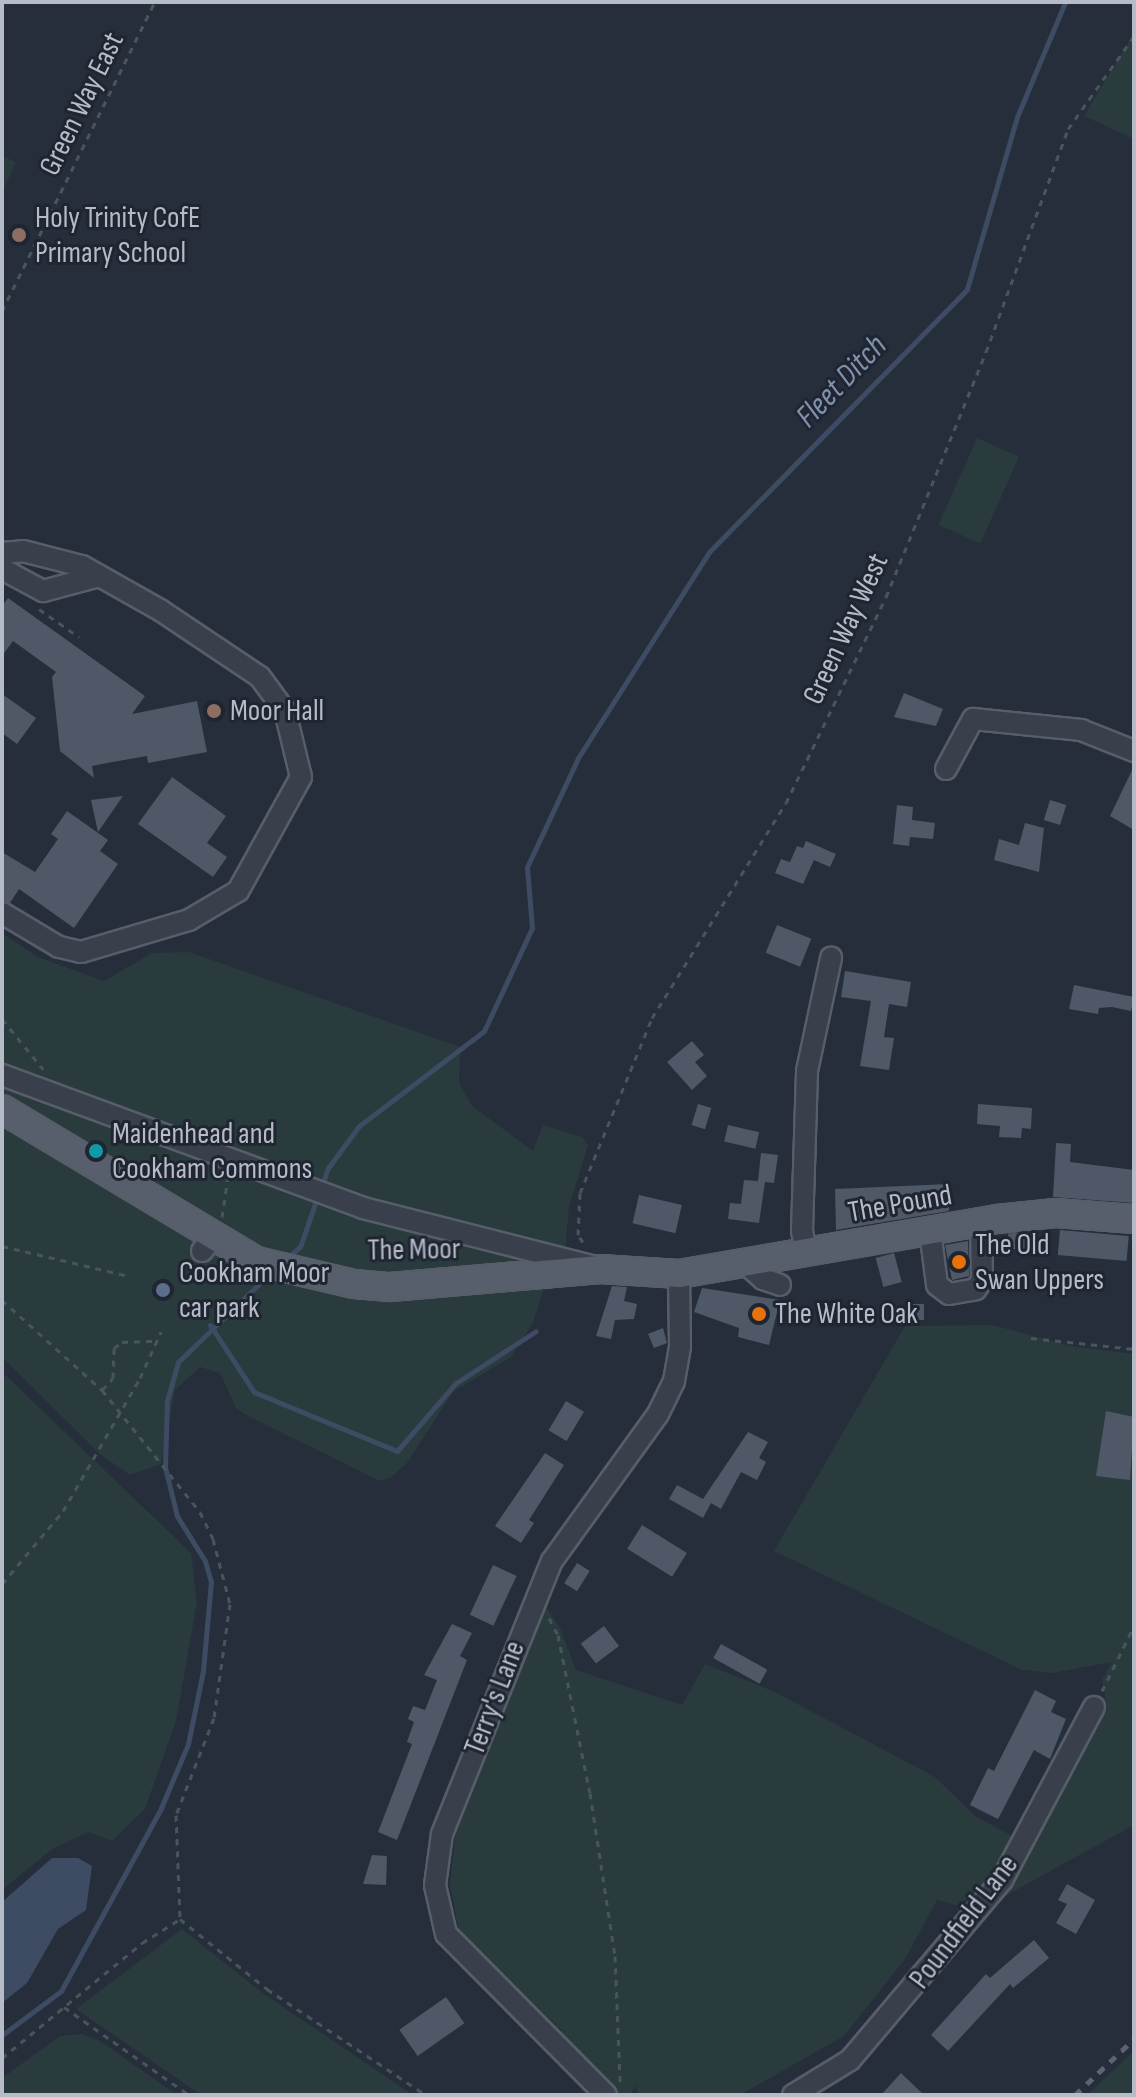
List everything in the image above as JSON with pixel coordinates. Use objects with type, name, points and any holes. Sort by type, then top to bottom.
[{"type":"main road","name":"The Moor","points":[[2,1109],[207,1245],[310,1277],[390,1287],[600,1269],[679,1274]]},
{"type":"main road","name":"The Pound","points":[[679,1274],[981,1222],[1056,1213],[1134,1219]]},
{"type":"street","points":[[2,553],[23,551],[99,576],[260,677],[285,711],[301,777],[238,891],[189,920],[81,952],[59,947],[2,913]]},
{"type":"street","points":[[2,569],[43,591],[99,576]]},
{"type":"street","points":[[946,769],[973,719],[1081,730],[1134,751]]},
{"type":"street","points":[[806,1253],[807,1071],[831,958]]},
{"type":"street","points":[[2,1075],[363,1208],[600,1269]]},
{"type":"street","points":[[930,1231],[937,1285],[949,1294],[976,1289],[982,1280],[981,1222]]},
{"type":"street","points":[[746,1264],[763,1279],[780,1285]]},
{"type":"street","name":"Terry's Lane","points":[[606,2095],[446,1934],[435,1885],[442,1834],[552,1561],[658,1414],[674,1381],[680,1346],[679,1274]]},
{"type":"street","name":"Poundfield Lane","points":[[793,2095],[850,2060],[1002,1880],[1094,1707]]},
{"type":"path","name":"Green Way East","points":[[2,311],[155,2]]},
{"type":"path","name":"Green Way West","points":[[578,1228],[580,1193],[652,1018],[786,803],[886,597],[986,352],[1068,129],[1134,36]]},
{"type":"path","points":[[28,601],[79,637]]},
{"type":"path","points":[[2,1019],[47,1073],[48,1091]]},
{"type":"path","points":[[207,1245],[220,1227],[228,1180]]},
{"type":"path","points":[[2,1246],[129,1276]]},
{"type":"path","points":[[2,1300],[102,1390],[179,1485],[213,1539],[230,1604],[214,1718],[176,1815],[180,1919],[267,1989],[426,2095]]},
{"type":"path","points":[[2,1584],[63,1511],[120,1415],[161,1332]]},
{"type":"path","points":[[1031,1338],[1134,1349]]},
{"type":"path","points":[[102,1390],[113,1378],[114,1348],[122,1342],[157,1341]]},
{"type":"path","points":[[536,1596],[558,1635],[590,1793],[615,1956],[620,2095]]},
{"type":"path","points":[[1094,1707],[1134,1626]]},
{"type":"path","points":[[2,2058],[180,1919]]},
{"type":"path","points":[[64,2007],[189,2095]]},
{"type":"shaded area","points":[[1134,33],[1134,139],[1084,116]]},
{"type":"shaded area","points":[[2,156],[16,162],[2,193]]},
{"type":"shaded area","points":[[977,438],[1019,457],[980,543],[938,525]]},
{"type":"shaded area","points":[[2,933],[38,957],[104,981],[152,953],[189,952],[460,1047],[459,1083],[472,1106],[533,1151],[543,1125],[582,1137],[588,1145],[569,1207],[562,1286],[543,1291],[533,1323],[511,1357],[453,1392],[407,1463],[390,1478],[380,1481],[248,1416],[236,1408],[220,1373],[200,1367],[175,1390],[161,1464],[130,1475],[101,1455],[2,1357]]},
{"type":"shaded area","points":[[993,1325],[1071,1346],[1134,1354],[1134,1825],[998,1900],[1028,1857],[1107,1708],[1102,1680],[1112,1662],[1052,1673],[1022,1670],[774,1551],[905,1326]]},
{"type":"shaded area","points":[[2,1372],[191,1553],[197,1602],[176,1721],[145,1809],[112,1841],[88,1832],[51,1850],[2,1890]]},
{"type":"shaded area","points":[[543,1603],[560,1628],[576,1670],[682,1705],[705,1664],[775,1692],[935,1777],[975,1816],[1014,1837],[1022,1834],[981,1891],[957,1905],[937,1900],[905,1959],[844,2036],[740,2095],[638,2095],[636,2086],[630,2095],[617,2095],[559,2035],[562,2031],[459,1931],[450,1886],[455,1837]]},
{"type":"shaded area","points":[[182,1929],[264,1994],[413,2095],[201,2095],[76,2009]]},
{"type":"shaded area","points":[[82,2034],[100,2041],[177,2095],[2,2095],[2,2078],[60,2036]]},
{"type":"shaded area","points":[[1134,2051],[1134,2095],[1087,2095]]},
{"type":"water","points":[[52,1858],[78,1858],[92,1866],[86,1910],[58,1929],[27,1983],[2,2003],[2,1902]]},
{"type":"building","points":[[8,598],[145,696],[132,714],[197,701],[207,752],[148,763],[147,756],[92,766],[94,778],[60,751],[52,677],[56,672],[13,641],[2,656],[2,606]]},
{"type":"building","points":[[904,693],[943,709],[936,726],[894,717]]},
{"type":"building","points":[[2,694],[36,718],[17,744],[2,733]]},
{"type":"building","points":[[1134,766],[1134,830],[1110,816]]},
{"type":"building","points":[[172,777],[226,816],[207,843],[227,857],[213,877],[138,824]]},
{"type":"building","points":[[123,796],[98,832],[91,800]]},
{"type":"building","points":[[1050,800],[1066,805],[1060,825],[1044,820]]},
{"type":"building","points":[[897,805],[913,807],[912,820],[935,823],[933,839],[910,837],[909,846],[893,844]]},
{"type":"building","points":[[67,811],[108,840],[100,851],[118,864],[74,928],[19,889],[10,903],[2,900],[2,852],[35,872],[58,839],[51,834]]},
{"type":"building","points":[[1025,823],[1044,828],[1039,872],[994,860],[999,839],[1019,845]]},
{"type":"building","points":[[806,841],[836,854],[830,867],[814,860],[803,884],[775,873],[781,859],[790,862],[797,846],[803,848]]},
{"type":"building","points":[[777,925],[811,939],[800,967],[766,953]]},
{"type":"building","points":[[845,971],[911,982],[907,1007],[889,1004],[884,1037],[894,1038],[889,1070],[860,1066],[871,1001],[841,997]]},
{"type":"building","points":[[1074,985],[1134,997],[1131,1011],[1099,1008],[1098,1014],[1069,1009]]},
{"type":"building","points":[[692,1041],[704,1055],[695,1062],[707,1076],[692,1090],[667,1062]]},
{"type":"building","points":[[698,1104],[711,1108],[705,1129],[692,1125]]},
{"type":"building","points":[[978,1104],[1032,1108],[1031,1129],[1022,1128],[1021,1138],[999,1137],[1000,1126],[977,1124]]},
{"type":"building","points":[[728,1125],[759,1132],[755,1149],[724,1142]]},
{"type":"building","points":[[1056,1143],[1071,1144],[1070,1162],[1134,1170],[1134,1203],[1053,1197]]},
{"type":"building","points":[[761,1153],[778,1155],[774,1183],[765,1182],[759,1223],[728,1219],[730,1203],[741,1204],[744,1180],[758,1181]]},
{"type":"building","points":[[949,1184],[949,1211],[836,1230],[835,1189]]},
{"type":"building","points":[[639,1195],[682,1205],[675,1233],[632,1223]]},
{"type":"building","points":[[1060,1230],[1129,1236],[1127,1261],[1058,1255]]},
{"type":"building","points":[[1029,1232],[1030,1248],[1009,1249],[1008,1233]]},
{"type":"building","points":[[968,1241],[969,1276],[952,1280],[945,1245]]},
{"type":"building","points":[[894,1253],[902,1282],[883,1287],[876,1258]]},
{"type":"building","points":[[612,1286],[627,1287],[624,1301],[637,1304],[634,1319],[615,1320],[611,1339],[596,1336]]},
{"type":"building","name":"The White Oak","points":[[702,1288],[780,1300],[769,1345],[738,1337],[739,1328],[694,1312]]},
{"type":"building","points":[[908,1304],[924,1304],[924,1320],[908,1320]]},
{"type":"building","points":[[663,1328],[667,1343],[654,1348],[648,1334]]},
{"type":"building","points":[[566,1401],[584,1412],[566,1441],[548,1430]]},
{"type":"building","points":[[1106,1411],[1134,1417],[1130,1480],[1096,1476]]},
{"type":"building","points":[[748,1432],[768,1442],[759,1458],[766,1462],[757,1480],[741,1472],[721,1509],[711,1503],[703,1518],[669,1499],[677,1485],[703,1499]]},
{"type":"building","points":[[545,1453],[564,1465],[529,1520],[534,1523],[521,1543],[495,1526]]},
{"type":"building","points":[[642,1525],[687,1553],[672,1577],[627,1549]]},
{"type":"building","points":[[577,1563],[590,1571],[577,1591],[564,1583]]},
{"type":"building","points":[[493,1565],[517,1576],[493,1626],[470,1615]]},
{"type":"building","points":[[452,1624],[472,1633],[460,1656],[467,1660],[397,1840],[378,1832],[412,1744],[407,1742],[414,1722],[408,1719],[413,1706],[425,1710],[437,1680],[424,1675]]},
{"type":"building","points":[[604,1626],[619,1646],[596,1663],[581,1643]]},
{"type":"building","points":[[721,1644],[767,1670],[760,1684],[713,1658]]},
{"type":"building","points":[[1035,1690],[1056,1701],[1051,1712],[1066,1719],[1050,1759],[1034,1750],[998,1819],[970,1805],[988,1768],[994,1771]]},
{"type":"building","points":[[372,1855],[387,1856],[386,1885],[363,1884]]},
{"type":"building","points":[[1067,1884],[1095,1900],[1076,1934],[1056,1923],[1067,1904],[1058,1900]]},
{"type":"building","points":[[1034,1940],[1049,1958],[1013,1988],[1010,1984],[948,2051],[931,2035],[986,1974],[990,1978]]},
{"type":"building","points":[[446,1997],[464,2023],[418,2056],[399,2030]]},
{"type":"building","points":[[901,2073],[924,2095],[881,2095]]},
{"type":"waterway","name":"Fleet Ditch","points":[[321,1189],[328,1168],[359,1126],[484,1031],[532,928],[527,867],[578,758],[709,552],[967,289],[1017,117],[1065,2]]},
{"type":"waterway","points":[[286,1259],[300,1247],[317,1198]]},
{"type":"waterway","points":[[2,2035],[61,1991],[161,1808],[188,1744],[203,1671],[211,1582],[205,1561],[177,1516],[165,1467],[167,1401],[178,1362],[269,1274]]},
{"type":"waterway","points":[[210,1325],[254,1392],[397,1451],[456,1383],[536,1331]]},
{"type":"railway","points":[[1075,2095],[1134,2039]]},
{"type":"place","name":"Holy Trinity CofE Primary School","points":[[19,235]]},
{"type":"place","name":"Moor Hall","points":[[214,711]]},
{"type":"place","name":"Maidenhead and Cookham Commons","points":[[96,1151]]},
{"type":"place","name":"The Old Swan Uppers","points":[[959,1262]]},
{"type":"place","name":"Cookham Moor car park","points":[[163,1290]]},
{"type":"place","name":"The White Oak","points":[[759,1314]]}]
